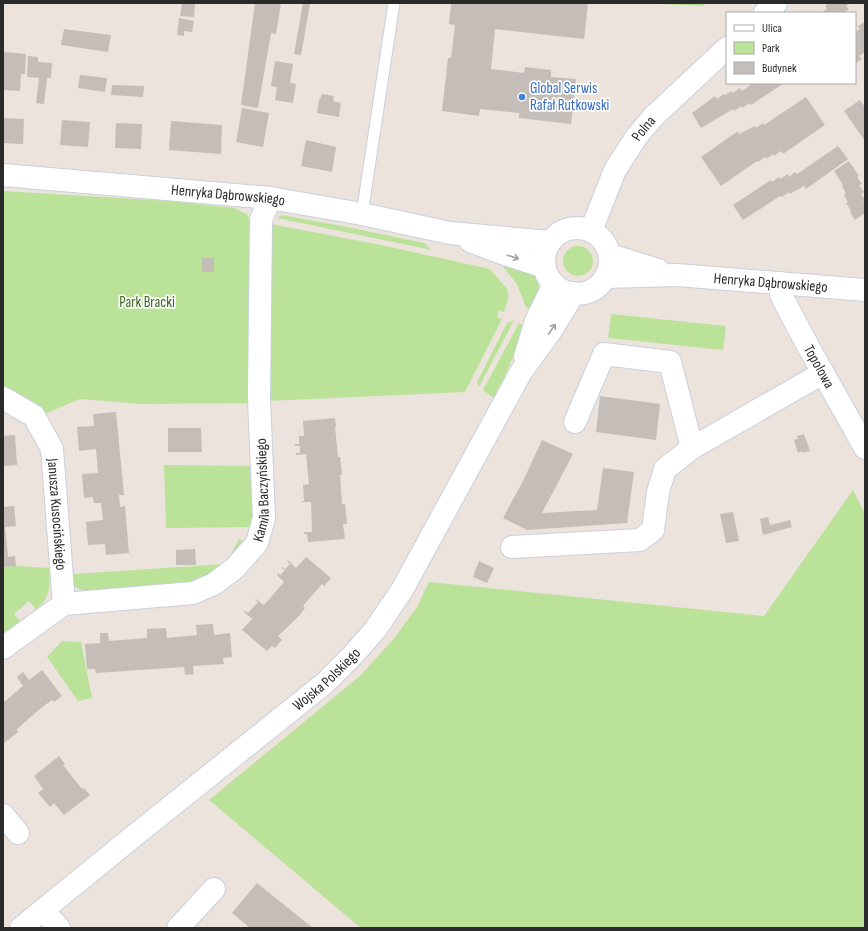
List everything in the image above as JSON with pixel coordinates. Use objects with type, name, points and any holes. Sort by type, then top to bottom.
[{"type":"street","points":[[766,12],[776,3]]},
{"type":"street","name":"Polna","points":[[591,231],[615,170],[637,136],[654,116],[726,49]]},
{"type":"street","name":"Henryka Dąbrowskiego","points":[[3,175],[270,198],[362,214],[450,233]]},
{"type":"street","name":"Kamila Baczyńskiego","points":[[64,604],[193,593],[214,584],[235,568],[257,543],[264,518],[259,399],[261,220],[270,198]]},
{"type":"street","points":[[450,233],[499,252],[549,276],[566,292],[574,293],[583,293],[592,290],[600,284],[605,277],[609,266],[610,255],[606,245],[600,236],[591,231],[580,228],[568,229],[558,234],[550,242],[545,252],[544,263],[549,276],[521,372]]},
{"type":"street","points":[[450,233],[550,242]]},
{"type":"street","points":[[610,255],[677,275]]},
{"type":"street","name":"Henryka Dąbrowskiego","points":[[677,275],[865,290]]},
{"type":"street","points":[[605,277],[677,275]]},
{"type":"street","name":"Topolowa","points":[[780,283],[781,294],[865,448]]},
{"type":"street","points":[[521,372],[552,329],[574,293]]},
{"type":"street","points":[[575,422],[604,354],[670,362],[692,448]]},
{"type":"street","name":"Wojska Polskiego","points":[[21,928],[320,688],[353,655],[375,630],[402,590],[521,372]]},
{"type":"street","points":[[512,547],[640,540],[653,530],[658,492],[665,469],[692,448],[823,373]]},
{"type":"street","name":"Janusza Kusocińskiego","points":[[3,398],[34,416],[52,449],[64,604]]},
{"type":"street","points":[[3,648],[64,604]]},
{"type":"street","points":[[3,815],[18,833]]},
{"type":"street","points":[[178,928],[214,889]]},
{"type":"street","points":[[43,910],[59,928]]},
{"type":"lane","points":[[362,214],[394,3]]},
{"type":"green space","points":[[704,3],[704,6],[659,4]]},
{"type":"green space","name":"Park Bracki","points":[[3,191],[168,201],[234,208],[247,214],[251,224],[250,403],[142,404],[80,399],[42,415],[3,390]]},
{"type":"green space","points":[[282,215],[424,243],[432,250],[277,218]]},
{"type":"green space","points":[[271,224],[381,245],[490,269],[508,290],[508,300],[504,312],[499,310],[497,317],[502,319],[465,392],[267,401]]},
{"type":"green space","points":[[578,246],[584,247],[592,255],[592,267],[584,275],[578,276],[572,275],[564,267],[563,261],[564,255],[572,247]]},
{"type":"green space","points":[[506,260],[535,275],[538,282],[539,291],[533,311],[526,307],[517,284],[504,268]]},
{"type":"green space","points":[[611,314],[726,326],[723,350],[608,338]]},
{"type":"green space","points":[[514,320],[479,387],[477,382],[507,323]]},
{"type":"green space","points":[[519,323],[526,326],[495,399],[483,390]]},
{"type":"green space","points":[[164,465],[254,466],[256,527],[166,528]]},
{"type":"green space","points":[[853,490],[865,514],[865,928],[361,928],[209,800],[361,675],[396,636],[417,607],[429,582],[764,616]]},
{"type":"green space","points":[[239,539],[246,543],[227,566],[197,582],[91,592],[84,591],[75,586],[69,579],[64,563],[72,562],[74,574],[226,564]]},
{"type":"green space","points":[[16,566],[49,568],[50,580],[48,591],[44,601],[36,609],[29,601],[14,614],[21,622],[3,635],[3,567]]},
{"type":"green space","points":[[62,641],[81,642],[92,698],[78,701],[47,657]]},
{"type":"building","points":[[182,3],[195,3],[194,17],[180,16]]},
{"type":"building","points":[[255,3],[281,3],[276,34],[271,33],[258,108],[241,105]]},
{"type":"building","points":[[303,3],[310,4],[301,55],[294,54]]},
{"type":"building","points":[[451,3],[588,3],[584,39],[495,29],[491,69],[524,73],[525,67],[551,70],[551,77],[576,79],[571,124],[519,118],[519,113],[480,109],[479,116],[442,111],[448,58],[451,58],[455,25],[449,24]]},
{"type":"building","points":[[829,3],[851,3],[846,6],[849,9],[845,12],[822,12],[827,9],[825,6]]},
{"type":"building","points":[[179,18],[194,21],[192,32],[184,31],[184,36],[177,35]]},
{"type":"building","points":[[865,22],[865,52],[859,56],[862,59],[856,63],[856,31],[860,29],[858,26]]},
{"type":"building","points":[[64,29],[111,35],[108,52],[61,45]]},
{"type":"building","points":[[3,52],[26,54],[25,74],[21,74],[20,91],[3,90]]},
{"type":"building","points":[[28,56],[38,57],[38,62],[52,63],[51,78],[47,78],[44,104],[36,103],[39,78],[27,77]]},
{"type":"building","points":[[275,61],[293,64],[290,83],[296,84],[293,103],[275,100],[277,87],[271,86]]},
{"type":"building","points":[[80,75],[107,78],[105,92],[78,88]]},
{"type":"building","points":[[752,84],[782,84],[751,105],[750,103],[742,108],[741,106],[734,111],[733,109],[701,128],[692,113],[715,96],[717,99],[732,91],[733,93],[740,88],[742,91]]},
{"type":"building","points":[[112,85],[144,86],[143,97],[111,95]]},
{"type":"building","points":[[322,94],[334,96],[333,101],[341,103],[339,117],[317,113],[319,99]]},
{"type":"building","points":[[806,97],[825,125],[783,154],[781,151],[774,156],[773,154],[766,159],[765,157],[758,162],[757,161],[721,186],[701,157],[738,131],[739,134],[755,126],[756,128],[763,123],[764,125]]},
{"type":"building","points":[[860,100],[865,107],[865,141],[844,111]]},
{"type":"building","points":[[242,108],[269,113],[263,147],[236,142]]},
{"type":"building","points":[[3,118],[24,119],[23,144],[3,143]]},
{"type":"building","points":[[62,120],[90,122],[88,147],[60,145]]},
{"type":"building","points":[[171,121],[222,125],[221,154],[169,150]]},
{"type":"building","points":[[116,123],[142,124],[141,149],[115,148]]},
{"type":"building","points":[[306,140],[336,147],[332,172],[301,166]]},
{"type":"building","points":[[838,146],[848,159],[806,189],[804,186],[790,194],[789,192],[782,197],[780,196],[743,220],[733,205],[771,180],[772,182],[779,177],[780,179],[788,174],[789,177],[795,172],[797,174]]},
{"type":"building","points":[[849,161],[859,176],[857,177],[862,184],[859,185],[864,192],[861,194],[865,200],[863,202],[865,204],[865,213],[855,220],[846,203],[848,202],[844,195],[846,193],[842,186],[843,185],[834,171]]},
{"type":"building","points":[[202,258],[214,258],[214,272],[202,272]]},
{"type":"building","points":[[600,396],[660,404],[656,440],[596,432]]},
{"type":"building","points":[[116,412],[124,495],[119,495],[120,507],[125,506],[129,553],[106,555],[105,544],[88,545],[86,522],[103,520],[101,503],[94,503],[93,497],[84,498],[82,474],[98,473],[96,449],[79,451],[77,427],[94,426],[93,414]]},
{"type":"building","points":[[335,418],[338,457],[340,457],[342,475],[340,475],[342,504],[345,504],[347,524],[343,524],[345,539],[308,542],[307,534],[304,534],[304,532],[312,532],[311,502],[301,501],[304,501],[303,485],[309,484],[306,454],[296,455],[296,453],[300,453],[300,446],[295,446],[295,444],[299,444],[299,436],[304,436],[303,421]]},
{"type":"building","points":[[168,428],[201,428],[202,452],[168,452]]},
{"type":"building","points":[[804,434],[810,451],[803,453],[802,451],[798,453],[794,440],[798,439],[797,436]]},
{"type":"building","points":[[15,435],[17,465],[3,466],[3,436]]},
{"type":"building","points":[[542,440],[573,454],[542,513],[597,510],[603,468],[634,472],[627,523],[527,530],[503,518],[523,481]]},
{"type":"building","points":[[14,506],[16,526],[5,527],[8,557],[15,556],[16,566],[3,567],[3,507]]},
{"type":"building","points":[[733,512],[739,541],[726,543],[720,514]]},
{"type":"building","points":[[768,517],[770,525],[790,520],[792,527],[763,535],[760,519]]},
{"type":"building","points":[[195,549],[196,565],[176,565],[176,550]]},
{"type":"building","points":[[306,557],[331,578],[324,586],[322,584],[303,606],[305,608],[299,616],[278,636],[282,640],[275,648],[272,646],[267,651],[242,630],[252,619],[244,612],[245,611],[248,613],[258,602],[255,600],[256,599],[264,605],[284,582],[277,575],[278,573],[280,575],[285,570],[281,568],[282,567],[285,569],[290,564],[287,561],[288,560],[296,568]]},
{"type":"building","points":[[479,561],[494,568],[487,583],[473,577]]},
{"type":"building","points":[[213,624],[214,635],[230,633],[232,657],[223,658],[224,664],[193,666],[194,674],[185,675],[184,667],[96,673],[95,669],[87,669],[85,644],[100,643],[100,633],[108,633],[109,641],[147,638],[147,629],[166,628],[167,638],[197,635],[196,625]]},
{"type":"building","points":[[42,670],[62,696],[54,702],[52,700],[41,708],[17,729],[18,732],[3,744],[3,703],[23,686],[17,677],[23,672],[29,680]]},
{"type":"building","points":[[59,756],[65,764],[63,765],[82,789],[84,788],[90,795],[64,815],[54,803],[50,807],[38,793],[43,789],[34,776]]},
{"type":"building","points":[[257,883],[313,928],[250,928],[232,913]]},
{"type":"place","name":"Global Serwis Rafał Rutkowski","points":[[522,97]]}]
